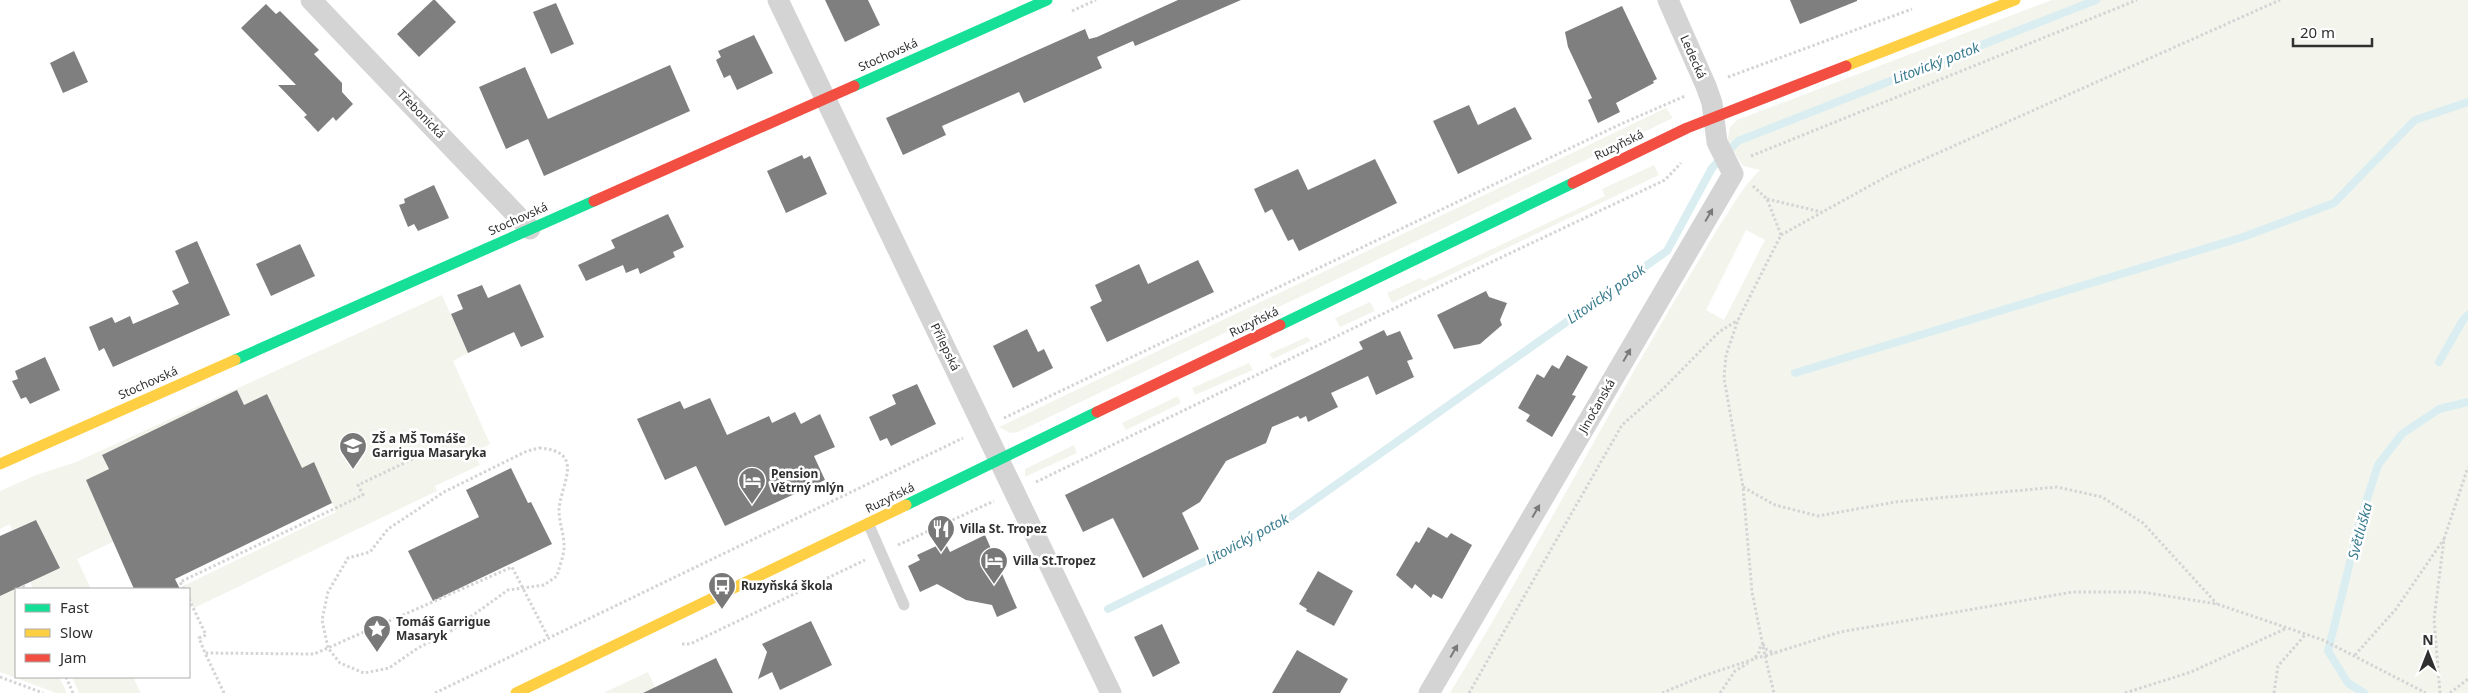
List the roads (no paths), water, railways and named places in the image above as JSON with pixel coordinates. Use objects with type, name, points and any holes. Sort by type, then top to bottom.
[{"type":"street","name":"Třebonická","points":[[311,0],[530,229]]},
{"type":"street","name":"Přílepská","points":[[778,0],[1111,693]]},
{"type":"street","name":"Stochovská","points":[[0,464],[1047,0]]},
{"type":"street","name":"Ledecká","points":[[1668,0],[1706,86],[1714,116]]},
{"type":"street","name":"Ruzyňská","points":[[516,693],[1714,116],[2015,0]]},
{"type":"street","name":"Jinočanská","points":[[1429,693],[1731,170],[1717,142],[1714,116]]},
{"type":"lane","points":[[868,524],[904,605]]},
{"type":"waterway","name":"Litovický potok","points":[[1108,609],[1279,525],[1667,251],[1712,168],[1738,141],[2096,0]]},
{"type":"waterway","points":[[1795,373],[2243,237],[2334,203],[2415,120],[2468,102]]},
{"type":"waterway","points":[[2439,362],[2463,320],[2468,315]]},
{"type":"waterway","name":"Světluška","points":[[2364,693],[2348,683],[2328,651],[2361,518],[2378,465],[2402,434],[2439,409],[2468,402]]},
{"type":"place","name":"ZŠ a MŠ Tomáše Garrigua Masaryka","points":[[353,470]]},
{"type":"place","name":"Pension Větrný mlýn","points":[[752,505]]},
{"type":"place","name":"Villa St. Tropez","points":[[941,553]]},
{"type":"place","name":"Villa St.Tropez","points":[[994,585]]},
{"type":"place","name":"Ruzyňská škola","points":[[722,610]]},
{"type":"place","name":"Tomáš Garrigue Masaryk","points":[[377,653]]}]
